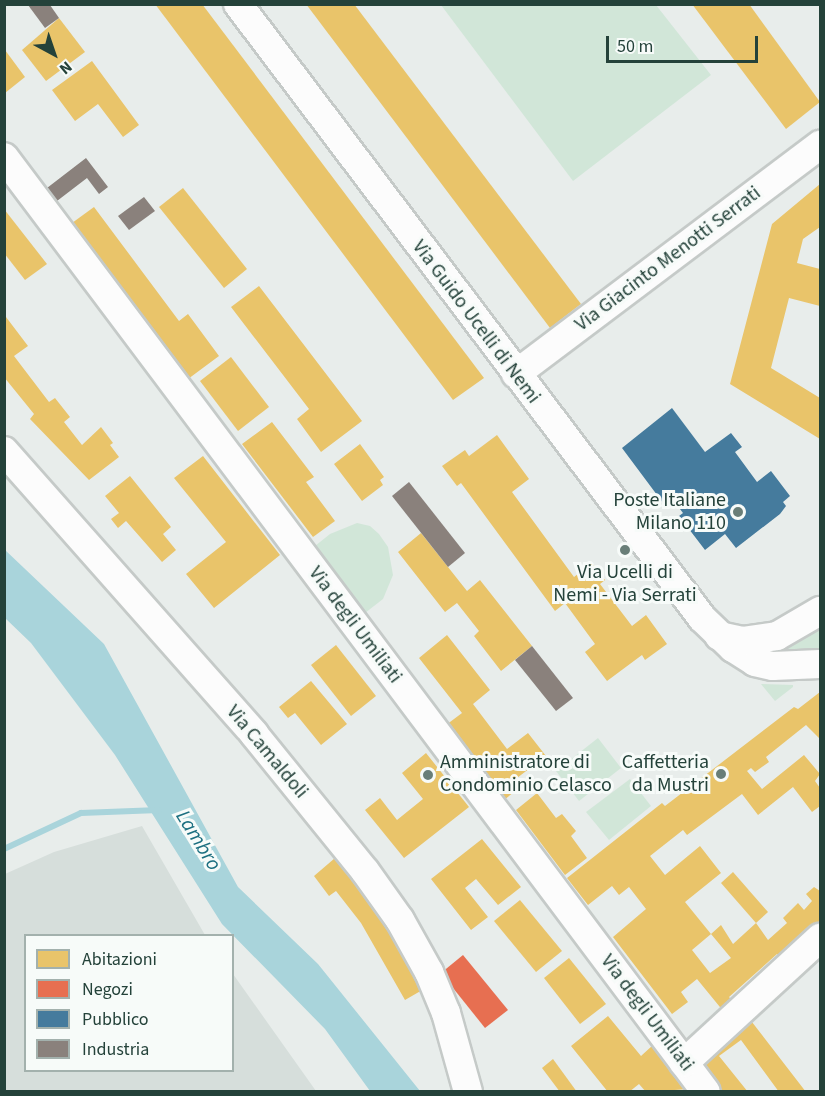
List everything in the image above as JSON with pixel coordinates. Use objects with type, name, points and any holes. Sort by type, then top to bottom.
[{"type":"street","name":"Via Guido Ucelli di Nemi","points":[[238,4],[625,520],[719,636],[762,664],[820,664]]},
{"type":"street","name":"Via Giacinto Menotti Serrati","points":[[516,374],[820,145]]},
{"type":"street","name":"Via degli Umiliati","points":[[4,157],[706,1092]]},
{"type":"street","name":"Via Camaldoli","points":[[4,451],[254,734],[365,871],[400,920],[429,972],[446,1013],[468,1092]]},
{"type":"street","points":[[719,636],[742,640],[777,636],[820,611]]},
{"type":"street","points":[[684,1063],[820,938]]},
{"type":"shaded area","points":[[142,826],[204,934],[24,934],[24,1072],[234,1072],[234,975],[316,1091],[5,1091],[5,874],[54,852]]},
{"type":"green space","points":[[441,5],[656,5],[711,75],[573,181]]},
{"type":"green space","points":[[357,523],[370,526],[388,547],[393,575],[383,599],[365,613],[315,546],[330,534]]},
{"type":"green space","points":[[820,623],[820,656],[758,651]]},
{"type":"green space","points":[[761,684],[793,685],[793,687],[775,701]]},
{"type":"green space","points":[[598,738],[621,768],[579,801],[556,771]]},
{"type":"green space","points":[[630,779],[651,806],[609,840],[586,812]]},
{"type":"water","name":"Lambro","points":[[4,549],[104,644],[238,887],[318,964],[420,1091],[370,1091],[325,1029],[222,924],[115,755],[31,643],[5,618]]},
{"type":"building: Abitazioni","points":[[155,4],[202,4],[484,378],[453,400]]},
{"type":"building: Abitazioni","points":[[306,4],[354,4],[581,304],[550,328]]},
{"type":"building: Abitazioni","points":[[692,4],[749,4],[820,102],[786,129]]},
{"type":"building: Abitazioni","points":[[59,18],[85,52],[46,81],[22,50]]},
{"type":"building: Abitazioni","points":[[5,50],[25,77],[5,93]]},
{"type":"building: Abitazioni","points":[[92,61],[139,125],[123,137],[98,104],[75,121],[52,90]]},
{"type":"building: Abitazioni","points":[[820,184],[820,227],[803,239],[797,263],[820,269],[820,306],[789,298],[771,368],[820,398],[820,439],[730,384],[772,224]]},
{"type":"building: Abitazioni","points":[[183,188],[247,269],[224,288],[159,207]]},
{"type":"building: Abitazioni","points":[[94,207],[179,321],[188,314],[219,356],[188,379],[72,223]]},
{"type":"building: Abitazioni","points":[[4,209],[47,264],[25,280],[4,253]]},
{"type":"building: Abitazioni","points":[[259,286],[362,421],[321,452],[297,419],[309,409],[231,307]]},
{"type":"building: Abitazioni","points":[[6,317],[28,346],[14,356],[49,402],[55,398],[70,417],[64,422],[82,445],[101,427],[113,443],[110,445],[119,457],[89,480],[30,419],[34,414],[4,377]]},
{"type":"building: Abitazioni","points":[[231,357],[269,407],[238,431],[200,381]]},
{"type":"building: Abitazioni","points":[[272,422],[314,477],[306,482],[335,521],[313,537],[242,444]]},
{"type":"building: Abitazioni","points":[[497,435],[529,479],[512,492],[574,577],[592,563],[605,580],[600,584],[632,626],[646,615],[667,644],[645,660],[642,655],[607,681],[585,652],[595,644],[565,603],[555,611],[461,483],[457,486],[442,466],[465,450],[469,456]]},
{"type":"building: Abitazioni","points":[[360,444],[384,477],[380,480],[383,485],[362,501],[334,464]]},
{"type":"building: Abitazioni","points":[[203,456],[280,555],[214,608],[186,574],[226,542],[174,478]]},
{"type":"building: Abitazioni","points":[[130,476],[171,527],[163,534],[176,550],[162,562],[126,521],[118,528],[111,519],[119,513],[105,496]]},
{"type":"building: Abitazioni","points":[[421,533],[467,591],[480,580],[532,646],[501,671],[474,636],[479,631],[457,603],[445,612],[398,552]]},
{"type":"building: Abitazioni","points":[[625,543],[632,552],[629,554],[621,545]]},
{"type":"building: Abitazioni","points":[[447,635],[490,690],[473,704],[507,749],[528,733],[546,756],[513,781],[519,788],[504,800],[446,725],[462,713],[419,658]]},
{"type":"building: Abitazioni","points":[[336,645],[376,696],[351,716],[311,665]]},
{"type":"building: Abitazioni","points":[[311,681],[347,724],[321,745],[295,713],[288,718],[279,707]]},
{"type":"building: Abitazioni","points":[[820,692],[820,739],[806,725],[766,757],[769,762],[755,772],[751,768],[747,771],[762,789],[804,755],[820,774],[815,781],[820,788],[820,806],[812,812],[793,787],[758,815],[742,794],[687,835],[683,830],[650,856],[665,875],[700,846],[721,873],[685,902],[711,934],[721,925],[733,944],[756,923],[768,940],[787,923],[783,918],[798,903],[804,910],[812,901],[806,894],[814,887],[820,891],[820,922],[781,959],[777,954],[729,997],[735,1003],[724,1012],[697,979],[681,992],[688,1002],[672,1014],[613,937],[646,909],[629,887],[619,895],[612,886],[588,905],[567,878],[662,803],[665,806],[794,707],[798,709]],"holes":[[[711,934],[731,958],[710,973],[692,950]]]},
{"type":"building: Abitazioni","points":[[426,753],[469,807],[404,858],[365,810],[380,798],[397,820],[423,799],[402,773]]},
{"type":"building: Abitazioni","points":[[537,793],[556,818],[562,814],[576,831],[571,836],[587,858],[565,875],[516,810]]},
{"type":"building: Abitazioni","points":[[482,839],[521,887],[498,905],[476,879],[465,888],[488,917],[471,930],[431,879]]},
{"type":"building: Abitazioni","points":[[335,858],[378,909],[424,989],[405,1000],[361,923],[336,891],[329,896],[314,876]]},
{"type":"building: Abitazioni","points":[[733,872],[768,912],[756,923],[721,883]]},
{"type":"building: Abitazioni","points":[[520,900],[562,951],[536,972],[494,921]]},
{"type":"building: Abitazioni","points":[[569,958],[606,1004],[580,1024],[544,978]]},
{"type":"building: Abitazioni","points":[[745,1013],[806,1092],[779,1092],[741,1040],[719,1056],[748,1092],[722,1092],[696,1058]]},
{"type":"building: Abitazioni","points":[[608,1016],[641,1056],[653,1045],[689,1089],[646,1092],[639,1084],[629,1092],[608,1092],[571,1046]]},
{"type":"building: Abitazioni","points":[[553,1059],[577,1092],[560,1092],[542,1068]]},
{"type":"building: Negozi","points":[[463,955],[508,1010],[485,1028],[441,973]]},
{"type":"building: Pubblico","points":[[672,408],[705,452],[731,433],[742,447],[735,452],[757,482],[771,471],[790,496],[783,502],[786,506],[780,514],[736,548],[725,534],[705,550],[679,516],[683,513],[674,501],[666,507],[622,448]]},
{"type":"building: Industria","points":[[28,5],[50,5],[59,18],[45,28]]},
{"type":"building: Industria","points":[[86,158],[108,187],[99,194],[87,178],[57,201],[47,188]]},
{"type":"building: Industria","points":[[144,197],[155,211],[129,230],[118,216]]},
{"type":"building: Industria","points":[[409,482],[465,553],[448,567],[392,496]]},
{"type":"building: Industria","points":[[532,646],[573,698],[556,711],[515,660]]},
{"type":"waterway","points":[[4,849],[81,813],[159,810]]},
{"type":"place","name":"Poste Italiane Milano 110","points":[[738,512]]},
{"type":"place","name":"Via Ucelli di Nemi - Via Serrati","points":[[625,550]]},
{"type":"place","name":"Caffetteria da Mustri","points":[[721,774]]},
{"type":"place","name":"Amministratore di Condominio Celasco","points":[[428,775]]}]
